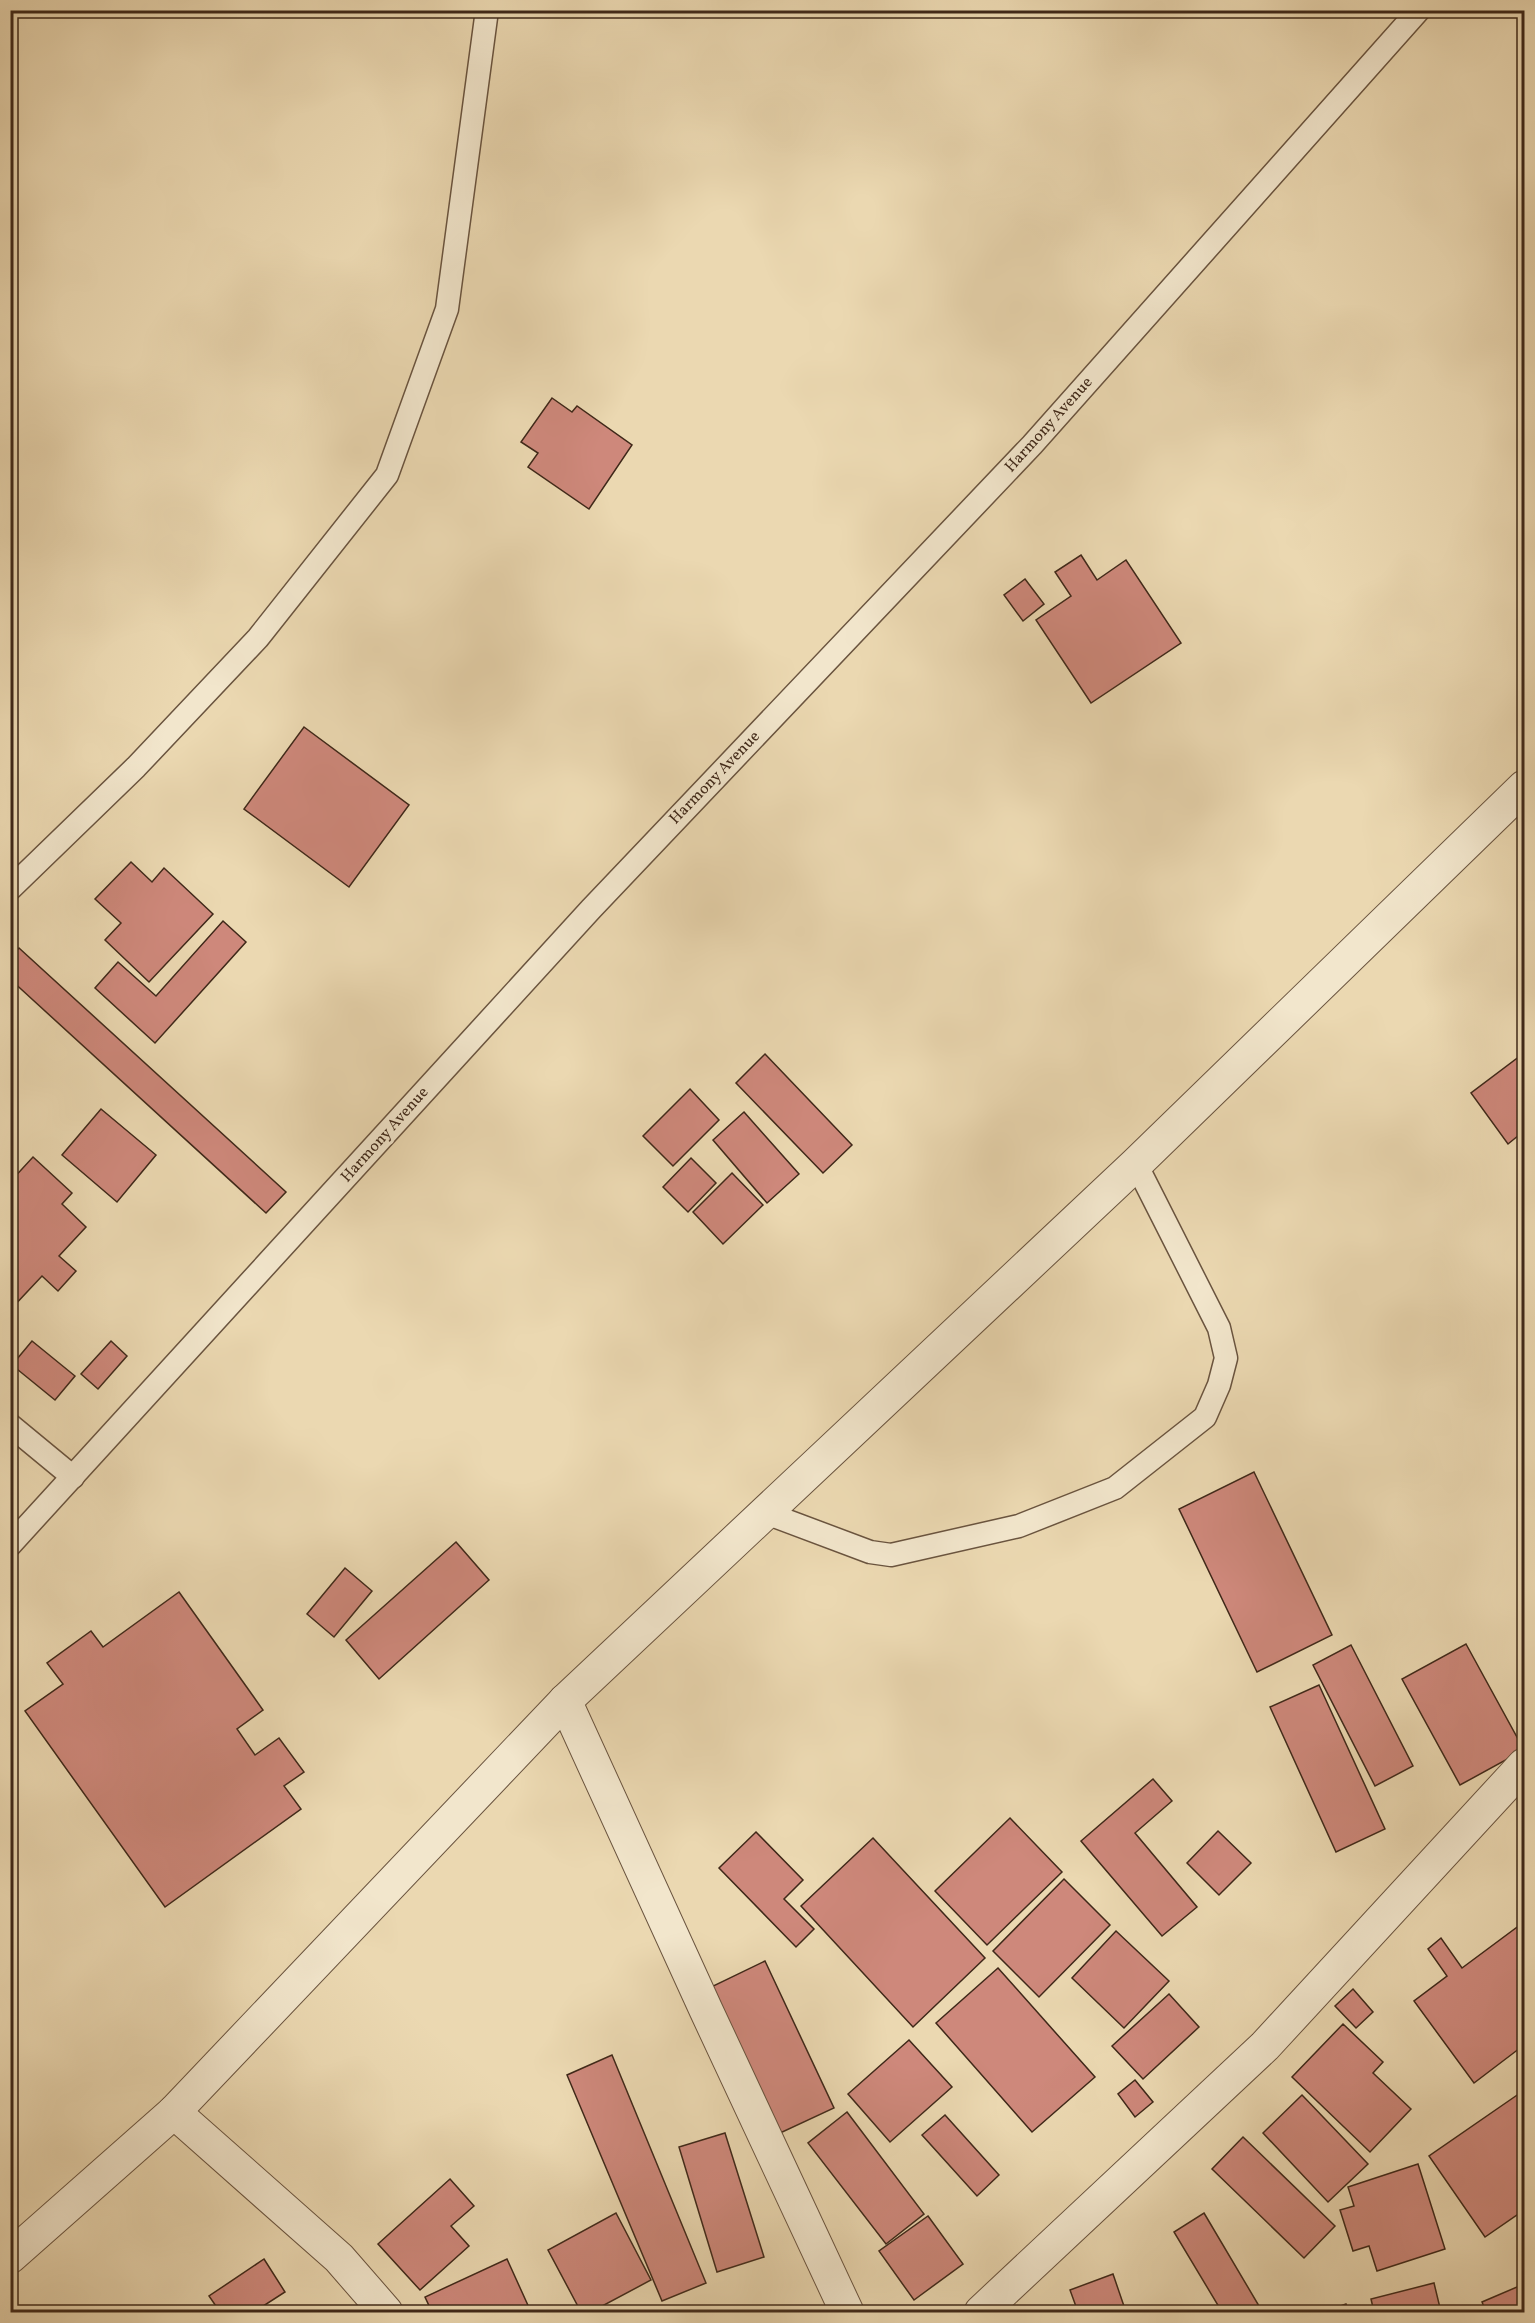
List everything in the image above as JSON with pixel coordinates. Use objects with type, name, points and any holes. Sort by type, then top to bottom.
[{"type":"street","points":[[10,2258],[174,2112],[565,1701],[1136,1164],[1524,787]]},
{"type":"street","points":[[565,1701],[848,2313]]},
{"type":"street","points":[[981,2313],[1265,2046],[1524,1765]]},
{"type":"street","points":[[174,2112],[339,2258],[386,2313]]},
{"type":"lane","points":[[10,889],[136,766],[258,638],[387,475],[447,309],[487,10]]},
{"type":"lane","name":"Harmony Avenue","points":[[10,1545],[583,918],[1032,445],[1419,10]]},
{"type":"lane","points":[[766,1512],[870,1552],[891,1555],[1019,1526],[1115,1488],[1205,1417],[1219,1385],[1226,1358],[1219,1328],[1136,1164]]},
{"type":"lane","points":[[10,1425],[73,1477]]},
{"type":"building","points":[[552,398],[572,412],[577,406],[632,445],[589,509],[528,467],[538,453],[521,442]]},
{"type":"building","points":[[1081,555],[1097,580],[1126,560],[1181,643],[1091,703],[1036,620],[1071,596],[1055,572]]},
{"type":"building","points":[[1025,579],[1044,604],[1023,621],[1004,595]]},
{"type":"building","points":[[304,727],[409,805],[349,887],[244,809]]},
{"type":"building","points":[[131,862],[152,882],[164,868],[213,914],[149,982],[105,940],[121,923],[95,899]]},
{"type":"building","points":[[223,921],[246,942],[155,1043],[95,988],[118,962],[156,996]]},
{"type":"building","points":[[19,948],[286,1192],[266,1213],[10,979],[10,957]]},
{"type":"building","points":[[1524,1053],[1524,1131],[1508,1144],[1471,1093]]},
{"type":"building","points":[[765,1054],[852,1145],[823,1173],[736,1083]]},
{"type":"building","points":[[690,1089],[719,1120],[673,1166],[643,1136]]},
{"type":"building","points":[[101,1109],[156,1155],[117,1202],[62,1155]]},
{"type":"building","points":[[744,1112],[799,1174],[767,1203],[713,1140]]},
{"type":"building","points":[[33,1157],[72,1193],[62,1204],[86,1227],[59,1256],[76,1271],[58,1291],[42,1276],[10,1310],[10,1182]]},
{"type":"building","points":[[691,1158],[716,1183],[688,1212],[663,1187]]},
{"type":"building","points":[[732,1173],[763,1205],[723,1244],[693,1212]]},
{"type":"building","points":[[32,1341],[75,1376],[55,1400],[12,1365]]},
{"type":"building","points":[[111,1341],[127,1356],[98,1389],[81,1374]]},
{"type":"building","points":[[1254,1472],[1332,1635],[1257,1672],[1179,1509]]},
{"type":"building","points":[[456,1542],[489,1580],[379,1679],[346,1640]]},
{"type":"building","points":[[345,1568],[372,1591],[334,1637],[307,1614]]},
{"type":"building","points":[[179,1592],[263,1710],[237,1729],[255,1755],[279,1738],[304,1772],[284,1786],[301,1809],[165,1907],[25,1711],[63,1684],[47,1663],[91,1631],[103,1647]]},
{"type":"building","points":[[1466,1644],[1524,1750],[1460,1785],[1402,1679]]},
{"type":"building","points":[[1351,1645],[1413,1766],[1375,1786],[1313,1665]]},
{"type":"building","points":[[1319,1685],[1385,1829],[1336,1852],[1270,1707]]},
{"type":"building","points":[[1153,1779],[1172,1801],[1135,1833],[1197,1907],[1162,1936],[1081,1841]]},
{"type":"building","points":[[1010,1818],[1062,1872],[987,1945],[935,1891]]},
{"type":"building","points":[[1218,1831],[1251,1863],[1219,1895],[1187,1863]]},
{"type":"building","points":[[756,1832],[803,1880],[784,1899],[814,1929],[796,1947],[719,1868]]},
{"type":"building","points":[[873,1838],[985,1958],[913,2027],[801,1906]]},
{"type":"building","points":[[1064,1879],[1110,1925],[1039,1997],[993,1951]]},
{"type":"building","points":[[1524,1922],[1524,2045],[1474,2083],[1414,2001],[1447,1976],[1428,1949],[1441,1938],[1462,1968]]},
{"type":"building","points":[[1116,1931],[1169,1981],[1124,2028],[1072,1978]]},
{"type":"building","points":[[765,1961],[834,2108],[778,2134],[709,1988]]},
{"type":"building","points":[[998,1968],[1095,2077],[1032,2132],[936,2023]]},
{"type":"building","points":[[1353,1989],[1373,2012],[1356,2028],[1335,2006]]},
{"type":"building","points":[[1169,1994],[1199,2027],[1143,2079],[1112,2046]]},
{"type":"building","points":[[1343,2024],[1383,2062],[1373,2073],[1411,2109],[1370,2152],[1292,2077]]},
{"type":"building","points":[[909,2040],[952,2087],[890,2142],[848,2094]]},
{"type":"building","points":[[612,2055],[706,2283],[662,2301],[567,2075]]},
{"type":"building","points":[[1135,2080],[1153,2102],[1135,2117],[1118,2094]]},
{"type":"building","points":[[1523,2091],[1524,2210],[1485,2237],[1429,2156]]},
{"type":"building","points":[[1302,2095],[1368,2164],[1328,2202],[1263,2133]]},
{"type":"building","points":[[847,2112],[924,2214],[886,2244],[808,2143]]},
{"type":"building","points":[[945,2115],[999,2175],[977,2196],[922,2135]]},
{"type":"building","points":[[725,2133],[764,2257],[717,2272],[679,2147]]},
{"type":"building","points":[[1243,2137],[1335,2226],[1304,2258],[1212,2169]]},
{"type":"building","points":[[1418,2164],[1445,2249],[1377,2271],[1369,2246],[1353,2251],[1340,2210],[1354,2206],[1348,2187]]},
{"type":"building","points":[[450,2179],[474,2206],[451,2226],[469,2246],[420,2290],[378,2244]]},
{"type":"building","points":[[616,2213],[651,2280],[591,2312],[581,2312],[548,2250]]},
{"type":"building","points":[[1204,2213],[1262,2311],[1222,2312],[1174,2232]]},
{"type":"building","points":[[928,2216],[963,2264],[914,2300],[879,2251]]},
{"type":"building","points":[[264,2259],[285,2292],[254,2312],[220,2312],[209,2296]]},
{"type":"building","points":[[507,2259],[531,2312],[432,2312],[425,2297]]},
{"type":"building","points":[[1113,2274],[1126,2312],[1078,2312],[1070,2290]]},
{"type":"building","points":[[1434,2283],[1441,2312],[1374,2312],[1371,2299]]},
{"type":"building","points":[[1524,2284],[1524,2312],[1486,2312],[1482,2302]]},
{"type":"building","points":[[1346,2304],[1349,2312],[1324,2312]]}]
